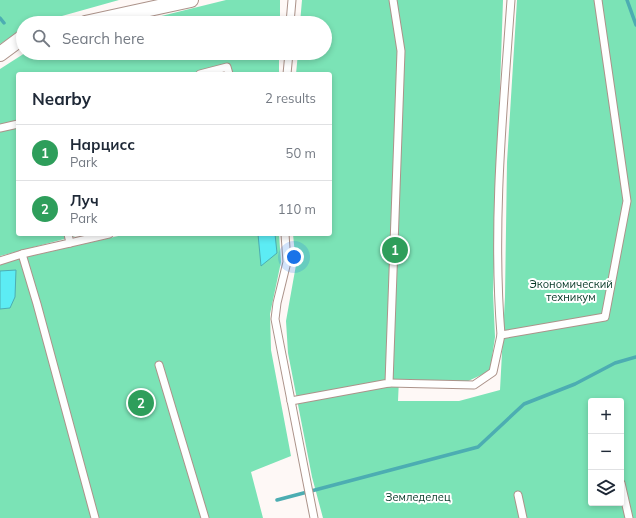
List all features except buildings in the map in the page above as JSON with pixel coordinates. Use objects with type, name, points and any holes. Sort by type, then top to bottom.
[{"type":"street","points":[[110,16],[152,4],[191,0]]},
{"type":"street","points":[[1,51],[16,41]]},
{"type":"lane","points":[[291,16],[292,0]]},
{"type":"lane","points":[[389,383],[401,51],[393,0]]},
{"type":"lane","points":[[291,401],[389,383],[474,385],[493,372],[501,335],[498,295],[500,160],[511,0]]},
{"type":"lane","points":[[501,335],[605,317],[627,201],[598,0]]},
{"type":"lane","points":[[287,72],[288,60]]},
{"type":"lane","points":[[207,72],[227,66],[228,72]]},
{"type":"lane","points":[[0,128],[16,124]]},
{"type":"lane","points":[[68,236],[70,243]]},
{"type":"lane","points":[[0,261],[22,254],[100,236]]},
{"type":"lane","points":[[285,236],[287,262],[277,303],[275,319],[314,518]]},
{"type":"lane","points":[[22,254],[95,518]]},
{"type":"lane","points":[[159,365],[205,518]]},
{"type":"lane","points":[[518,495],[523,518]]},
{"type":"lane","points":[[624,497],[629,518]]},
{"type":"green space","points":[[0,0],[119,0],[62,16],[16,16],[16,34],[0,44]]},
{"type":"green space","points":[[226,0],[280,0],[280,16],[161,16]]},
{"type":"green space","points":[[302,0],[503,0],[493,293],[495,337],[490,371],[466,382],[399,379],[398,401],[459,401],[500,390],[505,297],[507,162],[517,0],[636,0],[636,518],[323,518],[312,477],[288,353],[286,321],[296,265],[293,236],[332,236],[332,72],[296,72],[297,60],[332,60],[332,16],[301,16]]},
{"type":"green space","points":[[16,59],[16,60],[279,60],[279,72],[16,72],[16,236],[75,236],[0,256],[0,69]]},
{"type":"green space","points":[[118,236],[279,236],[281,262],[270,314],[271,350],[291,456],[251,472],[263,518],[0,518],[0,265],[18,259]]},
{"type":"water","points":[[258,236],[275,236],[277,253],[261,266]]},
{"type":"water","points":[[16,270],[15,297],[10,308],[0,309],[0,271]]},
{"type":"waterway","points":[[627,0],[636,25]]},
{"type":"waterway","points":[[0,18],[4,23]]},
{"type":"waterway","points":[[277,500],[478,447],[524,404],[575,384],[615,363],[636,357]]},
{"type":"place","name":"Нарцисс","points":[[395,250]]},
{"type":"place","name":"Луч","points":[[141,403]]},
{"type":"park label","name":"Экономический техникум","points":[[571,290]]},
{"type":"park label","name":"Земледелец","points":[[418,497]]}]
